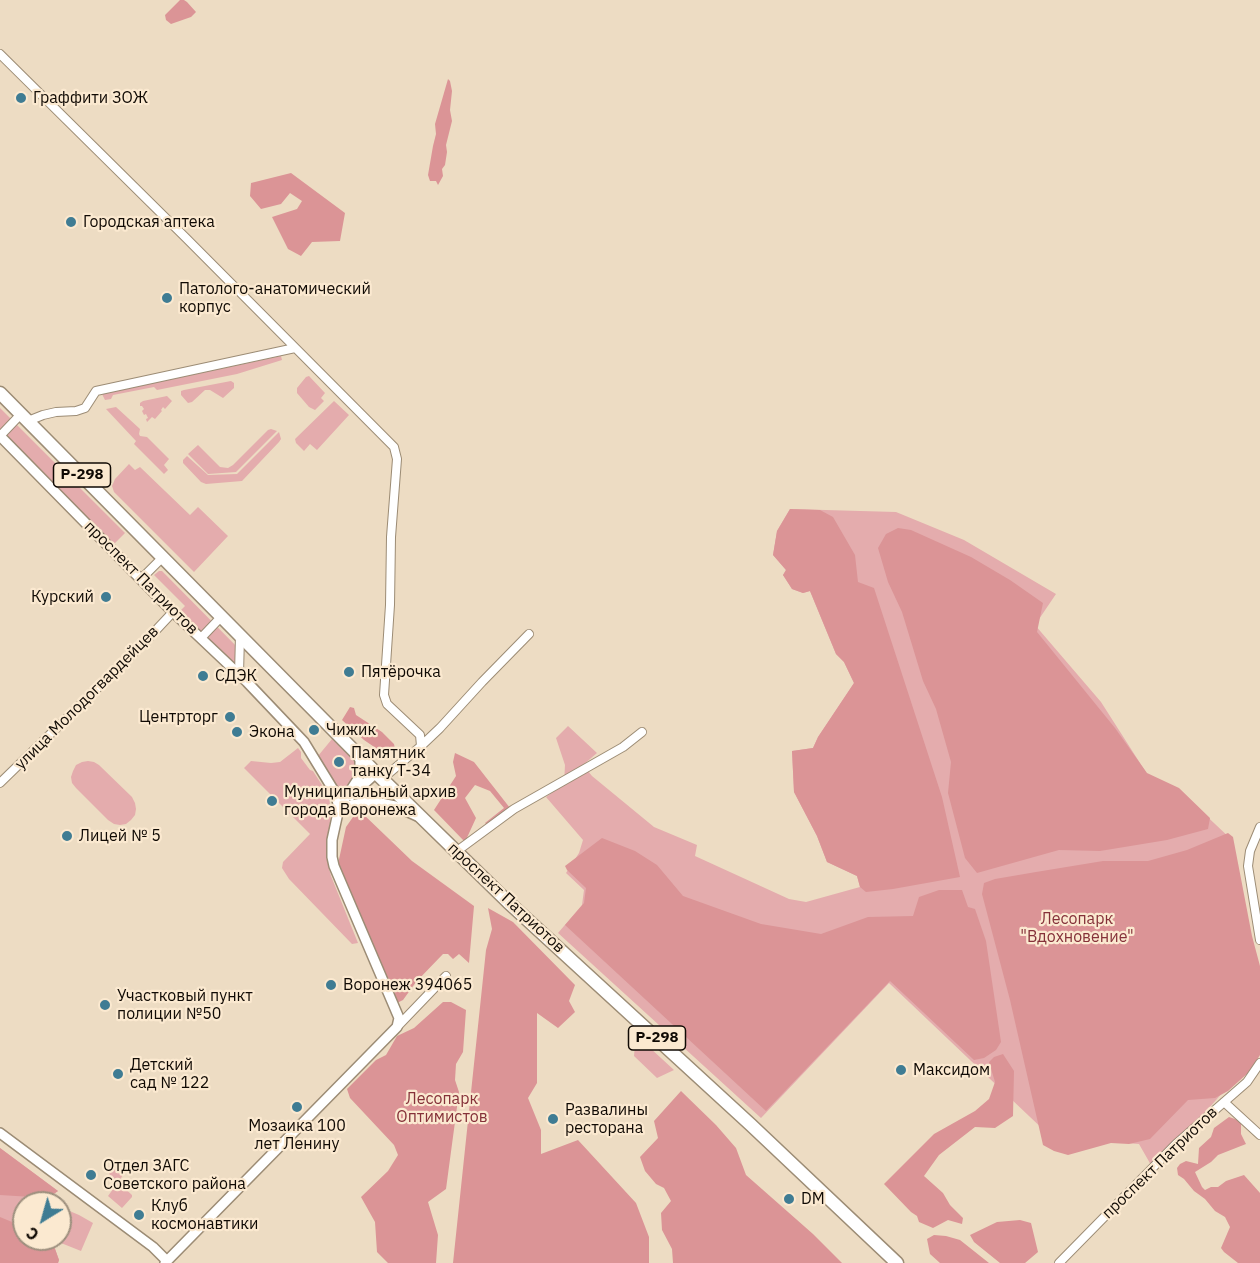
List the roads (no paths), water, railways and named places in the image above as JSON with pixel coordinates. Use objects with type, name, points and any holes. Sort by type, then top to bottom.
[{"type":"highway","name":"проспект Патриотов","points":[[0,393],[376,773],[508,902],[760,1133],[897,1263]]},
{"type":"street","points":[[0,54],[394,447],[397,459],[384,695],[387,704],[420,735],[421,746]]},
{"type":"street","points":[[0,436],[25,417],[85,408],[96,391],[295,348]]},
{"type":"street","name":"проспект Патриотов","points":[[0,436],[173,612],[239,674],[304,742],[334,791],[339,808]]},
{"type":"street","points":[[141,579],[163,557]]},
{"type":"street","name":"улица Молодогвардейцев","points":[[0,783],[173,612]]},
{"type":"street","points":[[201,638],[222,616]]},
{"type":"street","points":[[339,808],[376,773],[388,774],[421,746],[529,634]]},
{"type":"street","points":[[239,674],[240,635]]},
{"type":"street","points":[[457,851],[514,809],[624,747],[642,732]]},
{"type":"street","points":[[360,756],[358,779],[339,808],[332,840],[332,857],[398,1014],[397,1027]]},
{"type":"street","points":[[339,808],[366,802],[386,803],[423,819]]},
{"type":"street","points":[[1260,827],[1250,851],[1248,866],[1260,940]]},
{"type":"street","points":[[0,1132],[153,1247],[166,1262],[446,976]]},
{"type":"street","name":"проспект Патриотов","points":[[1059,1263],[1176,1144],[1247,1082],[1260,1063]]},
{"type":"street","points":[[1224,1102],[1260,1135]]},
{"type":"place","name":"Граффити ЗОЖ","points":[[21,98]]},
{"type":"place","name":"Городская аптека","points":[[71,222]]},
{"type":"place","name":"Патолого-анатомический корпус","points":[[167,298]]},
{"type":"place","name":"Курский","points":[[106,597]]},
{"type":"place","name":"Пятёрочка","points":[[349,672]]},
{"type":"place","name":"СДЭК","points":[[203,676]]},
{"type":"place","name":"Центрторг","points":[[230,717]]},
{"type":"place","name":"Чижик","points":[[314,730]]},
{"type":"place","name":"Экона","points":[[237,732]]},
{"type":"place","name":"Памятник танку Т-34","points":[[339,762]]},
{"type":"place","name":"Муниципальный архив города Воронежа","points":[[272,801]]},
{"type":"place","name":"Лицей № 5","points":[[67,836]]},
{"type":"place","name":"Воронеж 394065","points":[[331,985]]},
{"type":"place","name":"Участковый пункт полиции №50","points":[[105,1005]]},
{"type":"place","name":"Максидом","points":[[901,1070]]},
{"type":"place","name":"Детский сад № 122","points":[[118,1074]]},
{"type":"place","name":"Мозаика 100 лет Ленину","points":[[297,1107]]},
{"type":"place","name":"Развалины ресторана","points":[[553,1119]]},
{"type":"place","name":"Отдел ЗАГС Советского района","points":[[91,1175]]},
{"type":"place","name":"DM","points":[[789,1199]]},
{"type":"place","name":"Клуб космонавтики","points":[[139,1215]]},
{"type":"park label","name":"Лесопарк \"Вдохновение\"","points":[[1077,928]]},
{"type":"park label","name":"Лесопарк Оптимистов","points":[[442,1108]]}]
